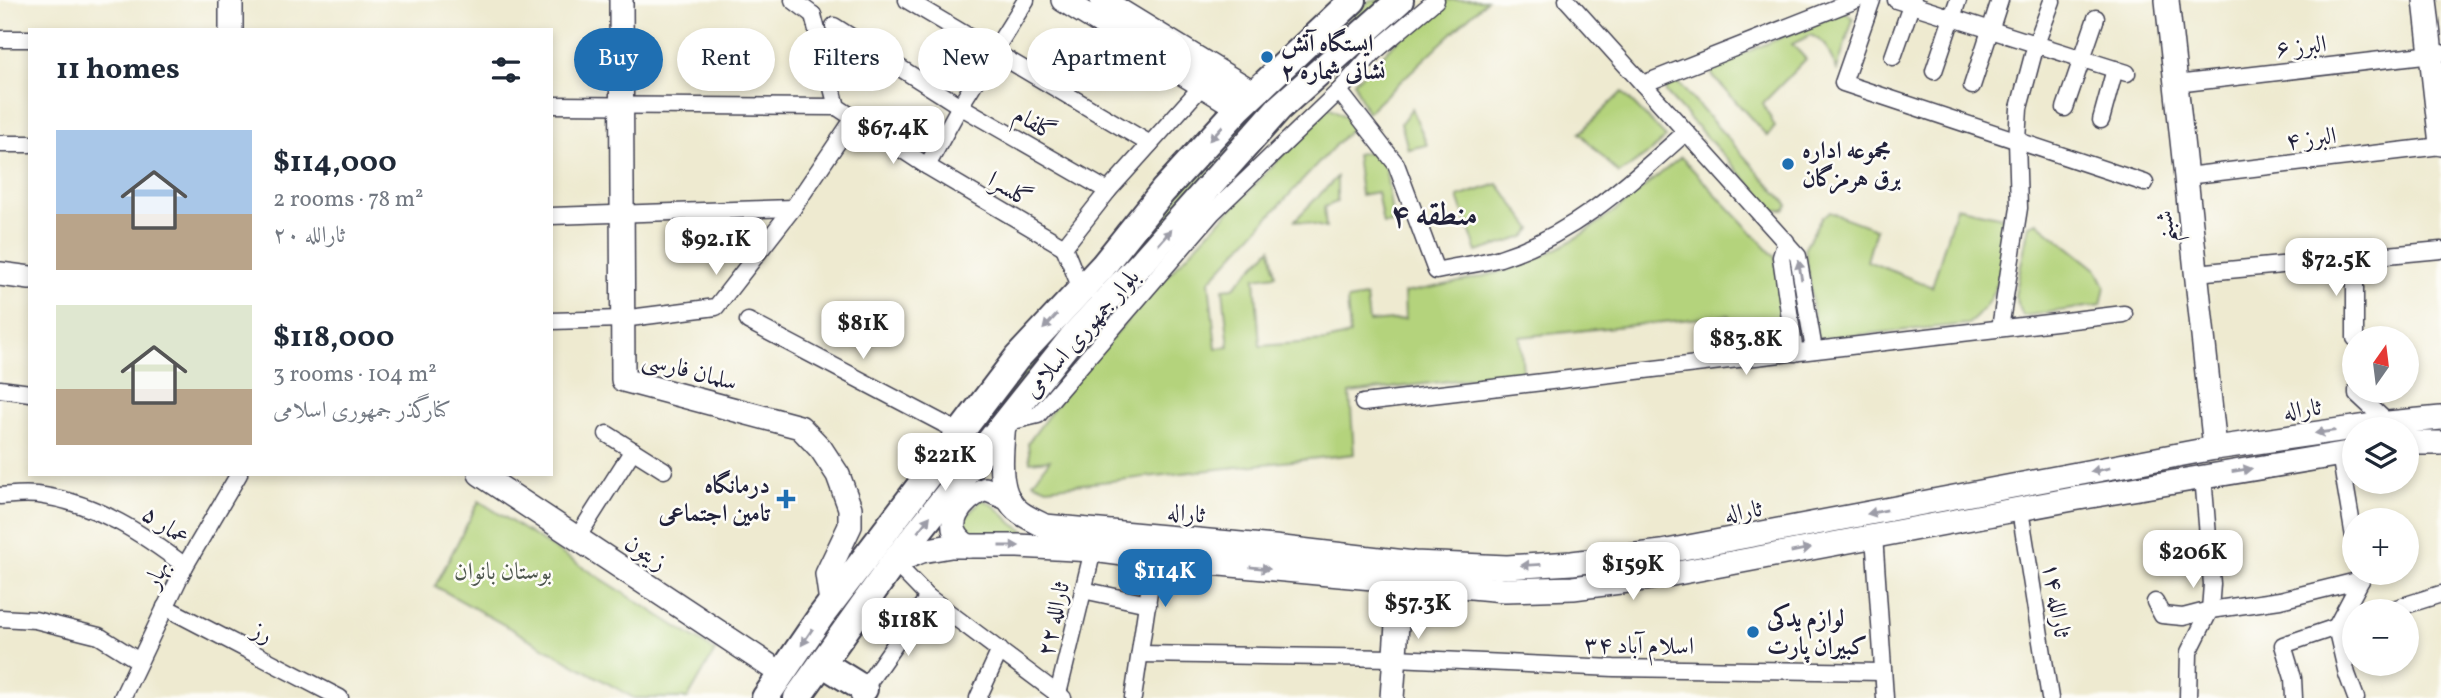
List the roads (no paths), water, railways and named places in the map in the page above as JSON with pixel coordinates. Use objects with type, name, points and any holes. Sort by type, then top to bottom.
[{"type":"main road","points":[[231,0],[231,28]]},
{"type":"main road","points":[[246,0],[246,28]]},
{"type":"main road","name":"سلمان فارسی","points":[[621,0],[623,380],[800,427],[821,449],[838,475],[850,508],[850,526],[827,574],[831,602]]},
{"type":"main road","points":[[1063,0],[1229,91]]},
{"type":"main road","points":[[1102,0],[1229,91]]},
{"type":"main road","name":"بلوار جمهوری اسلامی","points":[[765,698],[831,602],[1017,358],[1103,265],[1163,191],[1229,91],[1353,0]]},
{"type":"main road","name":"بلوار جمهوری اسلامی","points":[[797,698],[894,562],[1075,334],[1279,108],[1400,0]]},
{"type":"main road","name":"شبنم","points":[[2167,0],[2215,448]]},
{"type":"main road","points":[[2426,0],[2436,54],[2441,145]]},
{"type":"main road","points":[[0,274],[28,278]]},
{"type":"main road","name":"ثاراله","points":[[2419,419],[2440,417]]},
{"type":"main road","points":[[1004,423],[1002,478],[1009,499]]},
{"type":"main road","name":"ثاراله","points":[[1009,499],[1018,512],[1045,526],[1414,563],[1507,567],[1572,563],[1662,552],[2215,448],[2342,430]]},
{"type":"main road","points":[[2419,443],[2441,443]]},
{"type":"main road","name":"ثاراله","points":[[894,562],[922,551],[951,546],[1018,546],[1093,550],[1504,590],[1573,588],[1651,578],[1874,535],[2342,454]]},
{"type":"main road","name":"زیتون","points":[[483,476],[782,674]]},
{"type":"main road","points":[[968,547],[958,540],[953,529],[957,512],[971,495],[985,489],[1009,499]]},
{"type":"main road","points":[[1746,537],[1751,560]]},
{"type":"main road","points":[[1392,698],[1400,581]]},
{"type":"main road","points":[[822,663],[861,694]]},
{"type":"street","points":[[553,105],[837,107],[813,15],[793,0]]},
{"type":"street","points":[[813,15],[822,0]]},
{"type":"street","points":[[907,0],[953,28]]},
{"type":"street","points":[[1010,28],[1026,0]]},
{"type":"street","points":[[1004,423],[1038,415],[1213,213],[1339,91],[1374,52],[1436,0]]},
{"type":"street","points":[[1567,0],[1798,256],[1814,350]]},
{"type":"street","points":[[1643,84],[1856,0]]},
{"type":"street","points":[[1872,0],[1843,83],[2145,183]]},
{"type":"street","points":[[1934,71],[1958,0]]},
{"type":"street","points":[[1972,86],[2000,0]]},
{"type":"street","points":[[2000,328],[2020,208],[2017,140],[2019,108],[2036,44],[2052,1]]},
{"type":"street","points":[[1894,57],[1907,2],[2121,71],[2101,120]]},
{"type":"street","points":[[2065,108],[2096,18]]},
{"type":"street","name":"گلفام","points":[[834,26],[960,106],[1108,191]]},
{"type":"street","points":[[0,38],[28,38]]},
{"type":"street","name":"البرز ۶","points":[[2176,83],[2436,54]]},
{"type":"street","points":[[1013,64],[1150,144]]},
{"type":"street","points":[[927,166],[970,91]]},
{"type":"street","points":[[1081,289],[1064,247],[1108,191],[1150,144],[1229,91]]},
{"type":"street","points":[[1339,91],[1396,164],[1436,271],[1499,258],[1550,237],[1616,194],[1686,132]]},
{"type":"street","name":"گلسرا","points":[[837,107],[927,166],[1064,247]]},
{"type":"street","points":[[553,321],[622,318],[716,307],[793,208],[854,118]]},
{"type":"street","points":[[0,144],[28,144]]},
{"type":"street","name":"البرز ۴","points":[[2186,176],[2441,145]]},
{"type":"street","points":[[553,216],[793,208]]},
{"type":"street","points":[[1786,241],[1781,257],[1795,352]]},
{"type":"street","points":[[2196,273],[2441,250]]},
{"type":"street","points":[[2355,258],[2355,326]]},
{"type":"street","points":[[1363,403],[2124,314]]},
{"type":"street","points":[[748,321],[961,433]]},
{"type":"street","points":[[0,389],[28,393]]},
{"type":"street","points":[[2367,403],[2382,417]]},
{"type":"street","points":[[607,434],[664,470]]},
{"type":"street","points":[[577,538],[633,450]]},
{"type":"street","name":"بهار","points":[[122,698],[185,566],[238,476]]},
{"type":"street","points":[[2188,698],[2189,652],[2210,610],[2212,584],[2203,476]]},
{"type":"street","name":"عمار ۵","points":[[0,496],[43,495],[85,508],[126,524],[185,566]]},
{"type":"street","name":"ثارالله ۱۴","points":[[2020,510],[2050,698]]},
{"type":"street","points":[[1874,535],[1885,698]]},
{"type":"street","name":"ثارالله ۲۲","points":[[1059,697],[1093,550]]},
{"type":"street","points":[[1133,698],[1154,558]]},
{"type":"street","points":[[894,562],[928,597],[1059,697]]},
{"type":"street","points":[[2155,602],[2162,615],[2183,617],[2210,610],[2280,600],[2342,581]]},
{"type":"street","points":[[2356,585],[2336,626],[2347,674],[2356,698]]},
{"type":"street","points":[[1083,590],[1147,604]]},
{"type":"street","points":[[2419,601],[2441,594]]},
{"type":"street","points":[[861,694],[928,597]]},
{"type":"street","name":"رز","points":[[165,607],[340,698]]},
{"type":"street","points":[[0,618],[35,620],[99,636],[139,661]]},
{"type":"street","points":[[2294,698],[2293,678],[2283,645],[2342,624]]},
{"type":"street","points":[[978,698],[1000,650]]},
{"type":"street","name":"اسلام آباد ۳۴","points":[[1140,654],[1395,658],[1614,668],[1883,672]]},
{"type":"place","name":"ایستگاه آتش نشانی شماره ۲","points":[[1267,57]]},
{"type":"place","name":"مجموعه اداره برق هرمزگان","points":[[1788,164]]},
{"type":"place","name":"درمانگاه تامین اجتماعی","points":[[786,499]]},
{"type":"place","name":"لوازم یدکی کبیران پارت","points":[[1753,632]]},
{"type":"district","name":"منطقه ۴","points":[[1434,214]]},
{"type":"park label","name":"بوستان بانوان","points":[[503,571]]}]
